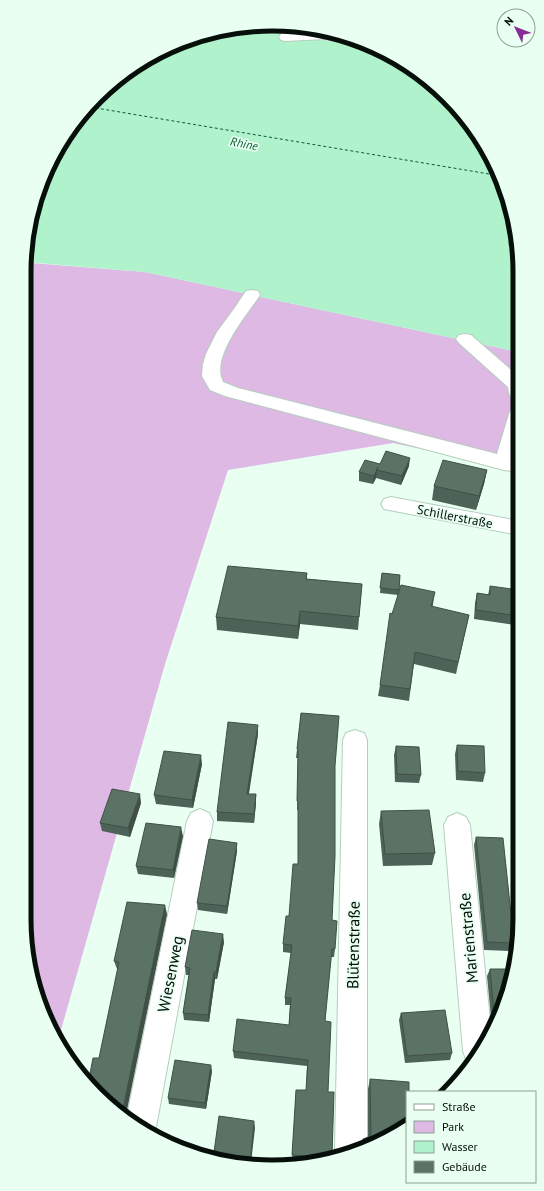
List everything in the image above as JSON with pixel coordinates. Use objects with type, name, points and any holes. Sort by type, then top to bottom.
[{"type":"street","points":[[285,37],[316,35]]},
{"type":"street","points":[[252,295],[227,330],[216,349],[211,375],[216,386],[232,392],[512,464]]},
{"type":"street","points":[[465,339],[513,381]]},
{"type":"street","name":"Schillerstraße","points":[[391,504],[513,527]]},
{"type":"street","name":"Blütenstraße","points":[[350,1147],[355,740]]},
{"type":"street","name":"Wiesenweg","points":[[141,1121],[200,821]]},
{"type":"street","name":"Marienstraße","points":[[457,825],[477,1045]]},
{"type":"green space","points":[[271,31],[303,33],[334,39],[351,45]]},
{"type":"green space","points":[[32,263],[145,272],[513,351],[513,469],[393,443],[228,470],[165,664],[60,1034],[49,1011],[39,981],[33,950],[31,919]]},
{"type":"water","name":"Rhine","points":[[271,31],[351,45],[364,49],[392,63],[431,91],[463,125],[488,165],[495,180],[505,210],[511,241],[513,272],[513,351],[145,272],[32,262],[33,241],[39,210],[49,180],[63,151],[91,113],[125,81],[152,63],[180,49],[210,39],[241,33]]},
{"type":"building","points":[[386,451],[410,458],[402,476],[377,470],[378,467],[374,476],[359,472],[365,460],[380,464]]},
{"type":"building","points":[[443,460],[487,470],[479,496],[434,486]]},
{"type":"building","points":[[228,566],[307,573],[306,579],[362,584],[359,617],[300,611],[298,626],[216,617]]},
{"type":"building","points":[[382,573],[400,575],[399,590],[380,588]]},
{"type":"building","points":[[401,585],[435,592],[431,606],[469,615],[458,662],[415,652],[410,689],[380,685],[390,613],[392,614]]},
{"type":"building","points":[[490,586],[513,589],[513,615],[476,610],[477,593],[490,595]]},
{"type":"building","points":[[301,713],[339,716],[335,766],[335,856],[332,920],[337,921],[335,949],[332,949],[325,1021],[331,1022],[328,1092],[334,1092],[332,1152],[310,1157],[292,1155],[296,1090],[306,1090],[308,1060],[233,1051],[237,1019],[289,1025],[291,998],[285,998],[292,945],[283,944],[286,916],[289,916],[293,864],[298,864],[297,749]]},
{"type":"building","points":[[228,722],[258,725],[247,794],[256,794],[254,814],[217,812]]},
{"type":"building","points":[[457,745],[484,746],[485,773],[458,771]]},
{"type":"building","points":[[396,746],[419,747],[421,775],[397,774]]},
{"type":"building","points":[[164,751],[201,755],[192,800],[154,795]]},
{"type":"building","points":[[112,789],[140,794],[128,828],[100,823]]},
{"type":"building","points":[[429,810],[435,853],[385,854],[381,811]]},
{"type":"building","points":[[146,823],[181,827],[173,870],[136,866]]},
{"type":"building","points":[[476,837],[503,838],[512,928],[511,943],[487,942]]},
{"type":"building","points":[[209,839],[237,843],[227,906],[197,903]]},
{"type":"building","points":[[127,902],[165,905],[123,1108],[90,1076],[93,1058],[99,1058],[119,962],[114,961]]},
{"type":"building","points":[[192,930],[223,934],[216,972],[214,972],[208,1015],[183,1013],[190,968],[185,967]]},
{"type":"building","points":[[490,969],[507,969],[505,981],[494,1013]]},
{"type":"building","points":[[445,1010],[452,1053],[407,1056],[401,1013]]},
{"type":"building","points":[[175,1060],[211,1065],[205,1103],[168,1098]]},
{"type":"building","points":[[370,1079],[409,1082],[409,1091],[406,1091],[406,1119],[392,1128],[363,1142],[363,1139],[371,1136]]},
{"type":"building","points":[[219,1116],[254,1121],[250,1159],[206,1151],[214,1152]]},
{"type":"ferry route","points":[[96,108],[492,175]]}]
